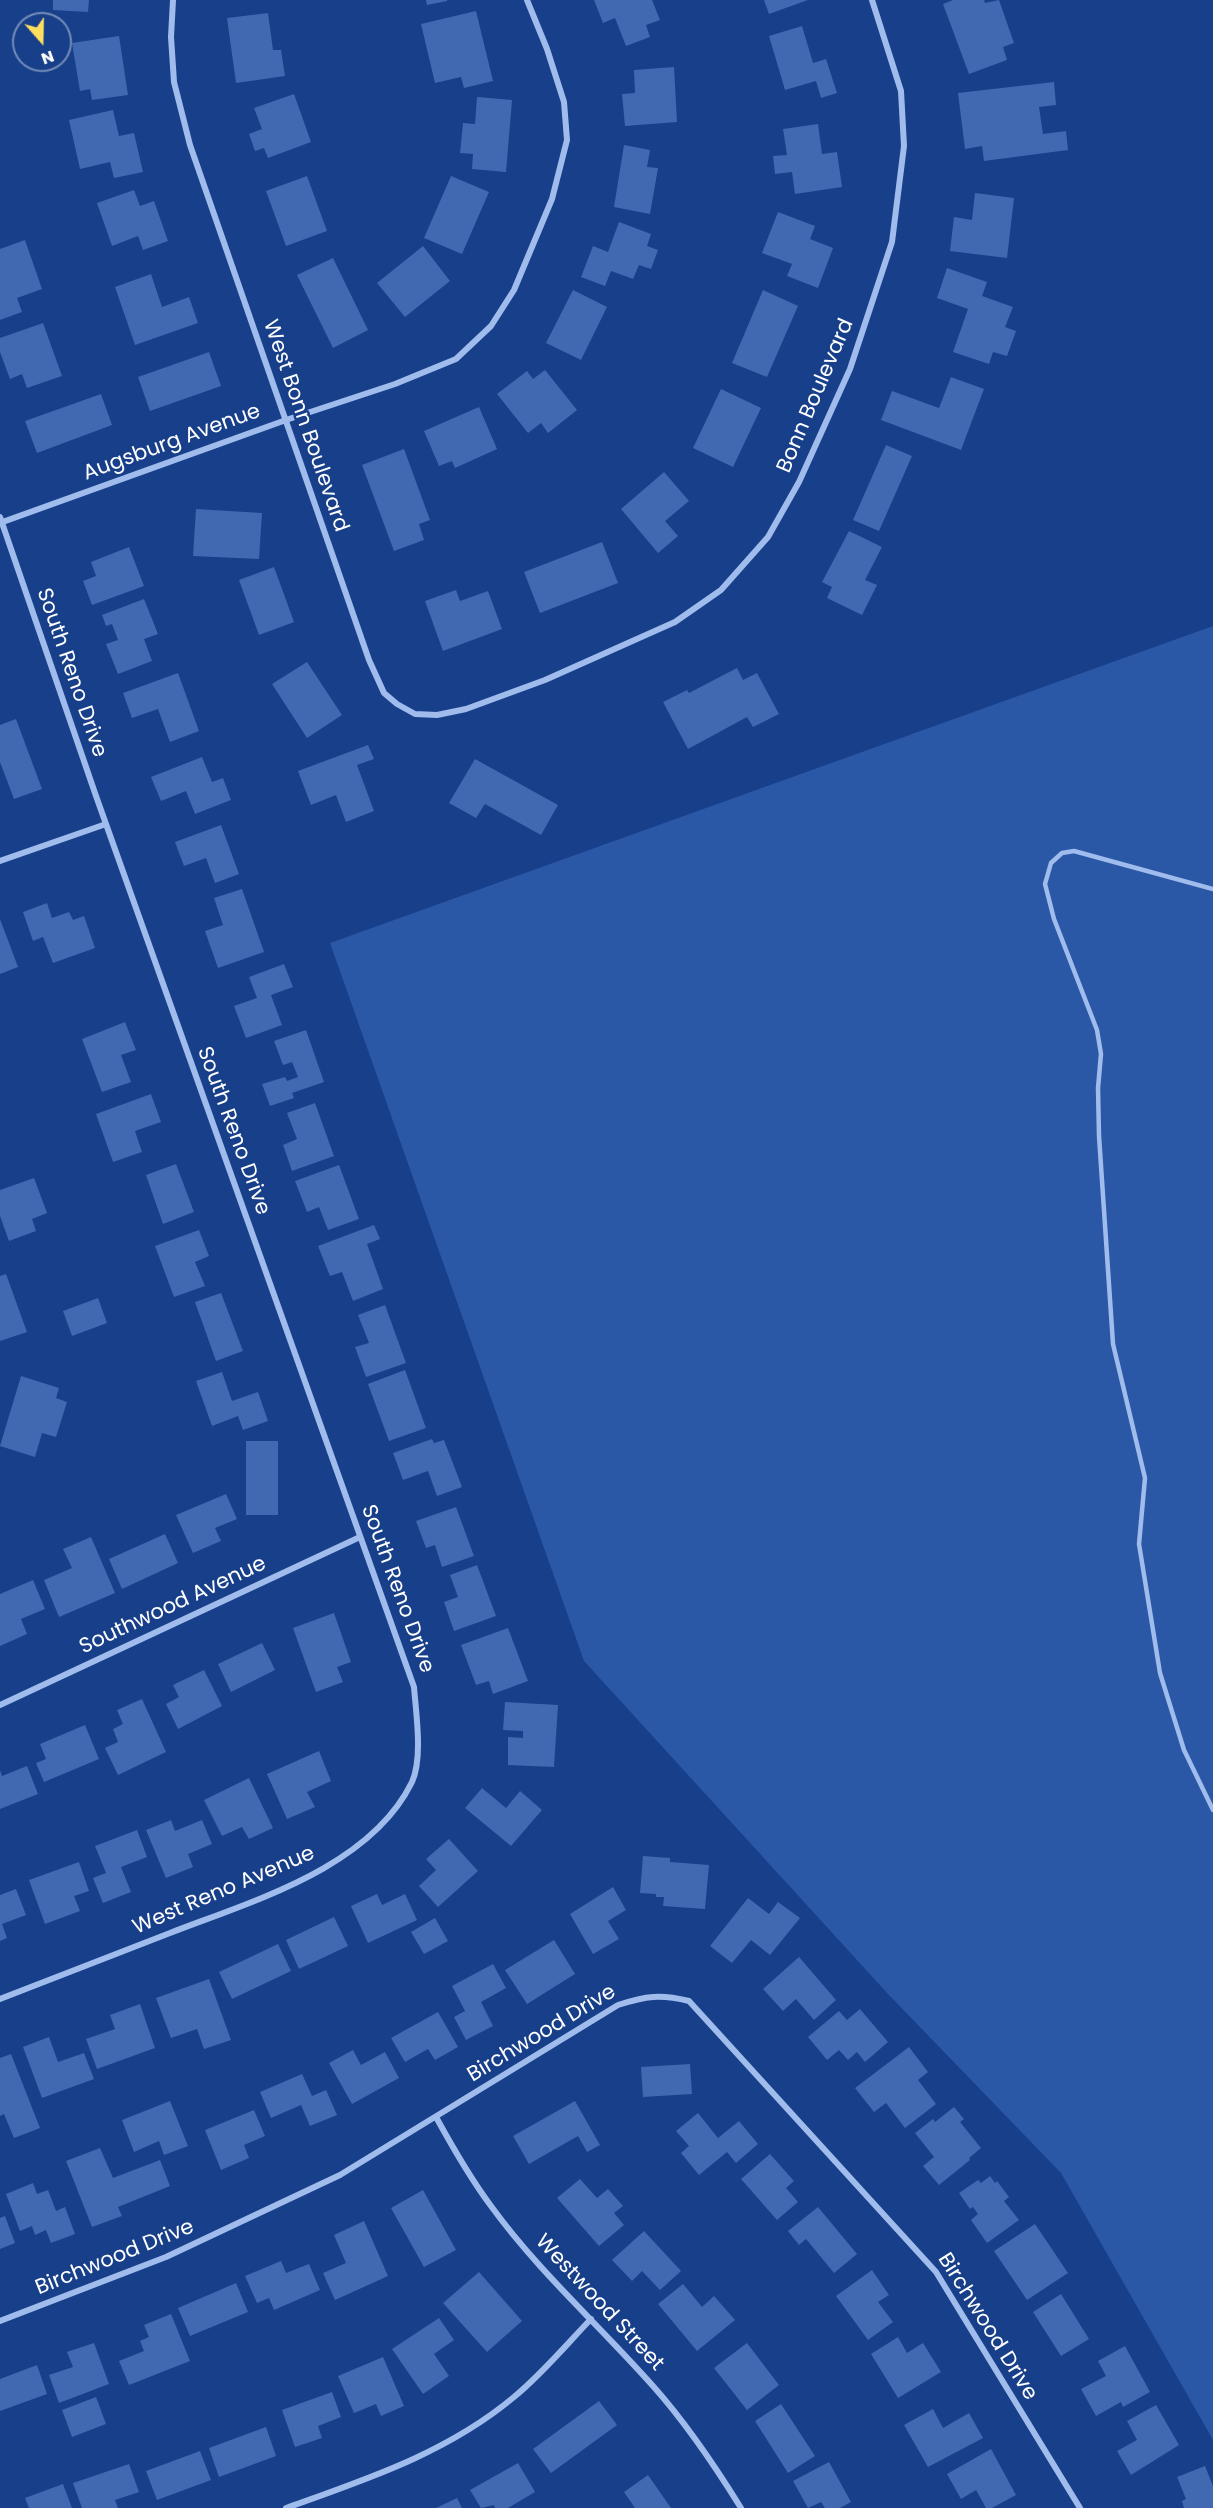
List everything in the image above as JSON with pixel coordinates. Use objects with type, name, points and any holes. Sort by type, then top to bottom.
[{"type":"street","name":"West Bonn Boulevard","points":[[173,0],[171,37],[174,82],[190,145],[369,660],[384,693],[397,704],[415,714],[437,714],[466,709],[545,680]]},
{"type":"street","name":"Augsburg Avenue","points":[[1,521],[395,384],[456,359],[491,326],[514,290],[552,199],[567,140],[564,102],[547,49],[526,0]]},
{"type":"street","name":"Bonn Boulevard","points":[[545,680],[675,622],[721,590],[768,537],[799,482],[850,369],[892,242],[903,146],[901,91],[872,0]]},
{"type":"street","name":"South Reno Drive","points":[[1,521],[106,824],[414,1687],[419,1741],[416,1759]]},
{"type":"street","points":[[0,861],[106,824]]},
{"type":"street","name":"Southwood Avenue","points":[[0,1705],[360,1537]]},
{"type":"street","name":"West Reno Avenue","points":[[0,2000],[273,1893],[336,1861],[370,1836],[395,1809],[413,1780],[416,1759]]},
{"type":"street","name":"Birchwood Drive","points":[[0,2321],[166,2257],[340,2175],[618,2005],[648,1996],[669,1996],[689,2001],[936,2272],[1080,2508]]},
{"type":"street","name":"Westwood Street","points":[[436,2117],[462,2163],[492,2208],[526,2249],[654,2387],[699,2445],[741,2508]]},
{"type":"street","points":[[286,2508],[393,2469],[436,2450],[476,2426],[531,2382],[591,2319]]},
{"type":"lane","points":[[1213,890],[1074,851],[1062,853],[1051,863],[1045,884],[1054,920],[1097,1030],[1101,1054],[1098,1088],[1099,1136],[1113,1344],[1145,1478],[1139,1544],[1160,1673],[1184,1750],[1213,1810]]},
{"type":"shaded area","points":[[1213,626],[1213,2440],[1061,2173],[888,1994],[584,1661],[330,943]]},
{"type":"building","points":[[53,0],[89,0],[88,12],[53,10]]},
{"type":"building","points":[[426,0],[447,0],[447,1],[427,5]]},
{"type":"building","points":[[594,0],[652,0],[660,20],[646,25],[650,37],[626,46],[615,18],[603,23]]},
{"type":"building","points":[[764,0],[808,0],[769,14]]},
{"type":"building","points":[[953,0],[984,0],[985,3],[999,0],[1014,43],[1003,47],[1007,60],[969,74],[943,4]]},
{"type":"building","points":[[476,11],[493,81],[464,88],[461,77],[435,83],[421,24]]},
{"type":"building","points":[[268,13],[273,50],[281,50],[285,76],[236,83],[227,18]]},
{"type":"building","points":[[802,26],[813,63],[826,59],[837,93],[821,98],[816,81],[785,90],[769,36]]},
{"type":"building","points":[[119,36],[128,95],[92,100],[90,89],[80,91],[72,43]]},
{"type":"building","points":[[674,67],[677,122],[625,126],[622,94],[635,93],[634,70]]},
{"type":"building","points":[[1054,82],[1056,105],[1039,107],[1043,134],[1066,131],[1068,150],[984,161],[982,146],[965,149],[958,93]]},
{"type":"building","points":[[294,94],[311,142],[268,158],[264,148],[255,151],[249,134],[262,129],[254,108]]},
{"type":"building","points":[[477,97],[512,100],[506,172],[472,169],[473,154],[460,153],[463,123],[475,124]]},
{"type":"building","points":[[113,110],[119,136],[134,133],[143,172],[114,178],[110,162],[80,169],[69,120]]},
{"type":"building","points":[[818,124],[822,154],[837,152],[842,187],[795,194],[792,172],[775,174],[773,156],[787,155],[783,129]]},
{"type":"building","points":[[624,145],[650,150],[647,167],[658,168],[650,214],[614,207]]},
{"type":"building","points":[[307,176],[327,231],[286,246],[266,191]]},
{"type":"building","points":[[451,176],[489,192],[462,254],[424,238]]},
{"type":"building","points":[[134,190],[140,206],[154,201],[168,241],[143,250],[138,236],[112,246],[97,203]]},
{"type":"building","points":[[975,193],[1014,198],[1007,258],[950,251],[954,217],[972,220]]},
{"type":"building","points":[[778,212],[815,226],[810,239],[833,248],[818,288],[787,276],[792,264],[762,253]]},
{"type":"building","points":[[619,222],[651,234],[647,246],[658,250],[651,269],[639,265],[633,279],[611,271],[605,286],[581,277],[593,246],[608,252]]},
{"type":"building","points":[[25,240],[42,289],[17,298],[22,312],[0,320],[0,249]]},
{"type":"building","points":[[423,246],[450,281],[405,317],[377,283]]},
{"type":"building","points":[[333,258],[368,330],[333,348],[297,275]]},
{"type":"building","points":[[947,268],[987,282],[982,296],[1013,307],[1005,327],[1016,331],[1007,356],[993,352],[989,364],[953,352],[968,309],[937,298]]},
{"type":"building","points":[[151,274],[162,307],[189,297],[198,323],[135,345],[115,287]]},
{"type":"building","points":[[573,290],[607,307],[581,360],[546,343]]},
{"type":"building","points":[[763,290],[798,306],[767,377],[732,363]]},
{"type":"building","points":[[43,323],[62,376],[27,388],[22,374],[10,379],[0,352],[0,338]]},
{"type":"building","points":[[209,352],[221,386],[150,411],[138,377]]},
{"type":"building","points":[[545,370],[577,410],[548,433],[541,423],[528,433],[497,394],[527,371],[533,379]]},
{"type":"building","points":[[951,377],[984,389],[961,450],[881,420],[892,391],[939,408]]},
{"type":"building","points":[[721,389],[761,408],[733,467],[693,448]]},
{"type":"building","points":[[101,394],[112,425],[37,453],[25,421]]},
{"type":"building","points":[[479,407],[497,449],[455,468],[452,461],[439,466],[424,431]]},
{"type":"building","points":[[886,445],[912,456],[879,531],[853,520]]},
{"type":"building","points":[[404,449],[430,520],[419,524],[424,540],[394,551],[362,465]]},
{"type":"building","points":[[664,472],[689,501],[665,521],[678,536],[658,553],[621,509]]},
{"type":"building","points":[[196,509],[262,513],[259,559],[193,556]]},
{"type":"building","points":[[849,531],[882,547],[865,580],[877,585],[862,615],[827,598],[832,587],[822,582]]},
{"type":"building","points":[[602,542],[618,583],[540,613],[524,572]]},
{"type":"building","points":[[129,547],[144,586],[92,605],[83,581],[96,576],[91,562]]},
{"type":"building","points":[[274,567],[294,622],[259,635],[239,580]]},
{"type":"building","points":[[456,590],[460,601],[488,591],[502,629],[443,651],[425,601]]},
{"type":"building","points":[[144,599],[158,634],[144,639],[152,661],[118,674],[106,644],[118,640],[112,624],[106,626],[102,615]]},
{"type":"building","points":[[307,662],[342,715],[307,738],[272,684]]},
{"type":"building","points":[[737,668],[743,680],[757,673],[779,714],[753,727],[747,717],[688,749],[663,702],[687,690],[689,693]]},
{"type":"building","points":[[178,673],[199,731],[170,742],[158,709],[132,718],[123,693]]},
{"type":"building","points":[[16,719],[42,789],[14,799],[0,762],[0,725]]},
{"type":"building","points":[[368,745],[374,759],[357,765],[374,811],[346,822],[336,795],[311,805],[298,771]]},
{"type":"building","points":[[202,757],[212,782],[223,778],[231,800],[195,814],[186,791],[161,801],[151,777]]},
{"type":"building","points":[[475,759],[558,805],[541,835],[485,804],[476,818],[449,803]]},
{"type":"building","points":[[221,825],[239,874],[215,883],[206,858],[184,866],[175,842]]},
{"type":"building","points":[[242,889],[264,952],[218,968],[205,931],[223,925],[214,898]]},
{"type":"building","points":[[47,903],[52,918],[69,912],[73,920],[84,916],[95,948],[53,963],[43,937],[33,941],[23,912]]},
{"type":"building","points":[[0,919],[18,967],[0,974]]},
{"type":"building","points":[[284,964],[293,987],[271,995],[282,1025],[246,1038],[234,1006],[257,998],[249,977]]},
{"type":"building","points":[[125,1022],[136,1050],[121,1055],[131,1082],[102,1092],[82,1039]]},
{"type":"building","points":[[306,1030],[324,1082],[292,1093],[294,1098],[270,1106],[262,1084],[285,1077],[287,1081],[298,1077],[292,1062],[283,1065],[274,1041]]},
{"type":"building","points":[[151,1094],[161,1122],[135,1131],[142,1152],[113,1162],[96,1114]]},
{"type":"building","points":[[315,1103],[334,1156],[292,1171],[283,1145],[297,1139],[287,1113]]},
{"type":"building","points":[[176,1164],[194,1212],[163,1224],[146,1175]]},
{"type":"building","points":[[339,1165],[359,1219],[328,1230],[319,1207],[307,1212],[295,1181]]},
{"type":"building","points":[[34,1178],[47,1213],[32,1219],[36,1231],[9,1241],[0,1216],[0,1190]]},
{"type":"building","points":[[374,1225],[380,1239],[367,1244],[383,1289],[353,1301],[342,1272],[330,1276],[318,1246]]},
{"type":"building","points":[[199,1230],[209,1256],[195,1262],[205,1286],[174,1297],[155,1246]]},
{"type":"building","points":[[6,1274],[27,1332],[0,1341],[0,1276]]},
{"type":"building","points":[[221,1293],[243,1351],[216,1361],[195,1302]]},
{"type":"building","points":[[98,1298],[107,1323],[72,1336],[63,1311]]},
{"type":"building","points":[[385,1305],[406,1363],[366,1377],[355,1347],[369,1343],[358,1315]]},
{"type":"building","points":[[405,1370],[426,1428],[389,1441],[368,1384]]},
{"type":"building","points":[[222,1372],[232,1401],[258,1392],[268,1421],[243,1430],[238,1416],[212,1426],[196,1381]]},
{"type":"building","points":[[21,1376],[59,1388],[56,1398],[67,1402],[56,1437],[42,1433],[35,1457],[0,1446]]},
{"type":"building","points":[[432,1439],[434,1443],[444,1440],[462,1487],[437,1496],[428,1471],[403,1480],[393,1453]]},
{"type":"building","points":[[246,1441],[278,1441],[278,1515],[246,1515]]},
{"type":"building","points":[[226,1494],[237,1519],[215,1528],[221,1541],[193,1553],[176,1515]]},
{"type":"building","points":[[456,1507],[474,1556],[442,1567],[435,1545],[426,1548],[416,1521]]},
{"type":"building","points":[[165,1534],[178,1563],[122,1589],[109,1559]]},
{"type":"building","points":[[91,1537],[115,1593],[59,1617],[44,1580],[72,1568],[63,1549]]},
{"type":"building","points":[[477,1565],[496,1616],[454,1631],[444,1602],[458,1597],[450,1575]]},
{"type":"building","points":[[33,1580],[45,1609],[21,1619],[27,1634],[0,1646],[0,1594]]},
{"type":"building","points":[[334,1613],[351,1662],[337,1667],[343,1682],[316,1692],[293,1628]]},
{"type":"building","points":[[508,1628],[528,1681],[493,1694],[489,1681],[476,1685],[461,1645]]},
{"type":"building","points":[[262,1643],[275,1670],[231,1692],[218,1664]]},
{"type":"building","points":[[204,1670],[222,1706],[178,1729],[166,1704],[179,1697],[173,1685]]},
{"type":"building","points":[[142,1699],[166,1752],[118,1775],[105,1748],[118,1742],[113,1729],[123,1724],[117,1710]]},
{"type":"building","points":[[505,1702],[558,1705],[554,1767],[508,1765],[508,1737],[523,1738],[523,1731],[503,1730]]},
{"type":"building","points":[[85,1725],[99,1759],[44,1782],[36,1763],[46,1759],[40,1744]]},
{"type":"building","points":[[319,1751],[331,1781],[307,1792],[315,1807],[287,1819],[267,1774]]},
{"type":"building","points":[[27,1766],[38,1794],[0,1809],[0,1770],[2,1776]]},
{"type":"building","points":[[249,1778],[273,1828],[249,1839],[242,1827],[222,1836],[204,1800]]},
{"type":"building","points":[[482,1788],[506,1808],[520,1791],[542,1810],[511,1846],[465,1808]]},
{"type":"building","points":[[171,1820],[175,1831],[202,1820],[212,1844],[188,1854],[193,1867],[166,1878],[146,1830]]},
{"type":"building","points":[[137,1830],[147,1857],[121,1867],[131,1892],[103,1903],[93,1878],[106,1873],[95,1846]]},
{"type":"building","points":[[449,1839],[478,1871],[438,1907],[419,1886],[436,1870],[426,1859]]},
{"type":"building","points":[[643,1856],[670,1858],[670,1862],[709,1865],[705,1909],[663,1906],[664,1897],[640,1893]]},
{"type":"building","points":[[79,1862],[89,1891],[74,1896],[80,1911],[45,1924],[29,1880]]},
{"type":"building","points":[[613,1887],[626,1910],[608,1921],[619,1939],[593,1954],[570,1914]]},
{"type":"building","points":[[16,1889],[26,1915],[2,1924],[7,1938],[0,1941],[0,1895]]},
{"type":"building","points":[[377,1894],[382,1905],[405,1894],[417,1920],[368,1943],[351,1906]]},
{"type":"building","points":[[748,1898],[769,1914],[778,1902],[800,1918],[770,1955],[751,1940],[732,1963],[710,1946]]},
{"type":"building","points":[[334,1917],[348,1946],[299,1969],[286,1940]]},
{"type":"building","points":[[435,1918],[448,1941],[424,1954],[411,1932]]},
{"type":"building","points":[[554,1940],[575,1974],[527,2004],[505,1970]]},
{"type":"building","points":[[278,1944],[291,1971],[232,1999],[219,1972]]},
{"type":"building","points":[[799,1957],[836,2000],[814,2020],[796,1999],[783,2011],[763,1989]]},
{"type":"building","points":[[493,1964],[506,1988],[481,2002],[493,2026],[466,2040],[454,2017],[465,2011],[452,1986]]},
{"type":"building","points":[[209,1979],[231,2040],[204,2049],[197,2029],[171,2038],[156,1998]]},
{"type":"building","points":[[140,2004],[155,2048],[97,2069],[86,2039],[115,2029],[110,2015]]},
{"type":"building","points":[[860,2009],[888,2042],[865,2062],[857,2052],[848,2060],[839,2050],[827,2060],[808,2037],[839,2011],[847,2020]]},
{"type":"building","points":[[438,2012],[458,2047],[435,2060],[428,2049],[405,2062],[391,2038]]},
{"type":"building","points":[[49,2037],[58,2062],[84,2053],[94,2079],[42,2098],[23,2047]]},
{"type":"building","points":[[909,2047],[928,2072],[918,2080],[936,2104],[905,2128],[886,2103],[874,2112],[855,2088]]},
{"type":"building","points":[[353,2050],[361,2065],[385,2052],[399,2078],[352,2104],[329,2063]]},
{"type":"building","points":[[11,2054],[40,2128],[14,2138],[4,2114],[0,2116],[0,2058]]},
{"type":"building","points":[[690,2064],[692,2094],[643,2097],[641,2067]]},
{"type":"building","points":[[302,2074],[312,2096],[326,2090],[337,2115],[310,2126],[301,2105],[271,2118],[260,2092]]},
{"type":"building","points":[[170,2101],[188,2146],[164,2155],[159,2141],[134,2152],[122,2120]]},
{"type":"building","points":[[575,2101],[600,2145],[587,2152],[578,2136],[529,2164],[513,2136]]},
{"type":"building","points":[[954,2107],[964,2119],[960,2122],[981,2148],[939,2185],[923,2166],[934,2157],[915,2133],[933,2119],[935,2122]]},
{"type":"building","points":[[254,2110],[265,2136],[244,2145],[249,2158],[221,2170],[205,2130]]},
{"type":"building","points":[[698,2113],[718,2138],[739,2121],[758,2144],[736,2163],[727,2152],[699,2175],[681,2153],[689,2146],[676,2131]]},
{"type":"building","points":[[100,2148],[113,2178],[160,2160],[170,2186],[118,2207],[122,2216],[92,2227],[66,2161]]},
{"type":"building","points":[[770,2154],[794,2181],[786,2188],[798,2202],[777,2220],[741,2179]]},
{"type":"building","points":[[990,2176],[995,2183],[997,2181],[1009,2197],[1004,2201],[1019,2220],[987,2243],[971,2220],[978,2214],[973,2207],[970,2209],[959,2193],[978,2180],[981,2183]]},
{"type":"building","points":[[580,2179],[597,2198],[608,2189],[623,2206],[614,2213],[624,2225],[599,2246],[557,2198]]},
{"type":"building","points":[[33,2183],[37,2194],[48,2190],[56,2211],[65,2207],[75,2234],[51,2243],[46,2230],[35,2235],[32,2226],[20,2231],[6,2194]]},
{"type":"building","points":[[423,2190],[456,2250],[424,2267],[391,2208]]},
{"type":"building","points":[[818,2207],[857,2254],[834,2273],[806,2239],[799,2245],[788,2231]]},
{"type":"building","points":[[5,2216],[15,2243],[0,2249],[0,2218]]},
{"type":"building","points":[[364,2221],[388,2276],[335,2300],[323,2273],[346,2263],[334,2235]]},
{"type":"building","points":[[1035,2224],[1068,2273],[1027,2300],[994,2251]]},
{"type":"building","points":[[644,2231],[681,2271],[660,2290],[642,2271],[632,2281],[612,2260]]},
{"type":"building","points":[[281,2261],[286,2273],[309,2264],[320,2290],[274,2310],[269,2298],[257,2303],[245,2276]]},
{"type":"building","points":[[872,2270],[889,2295],[878,2302],[893,2322],[868,2340],[836,2296]]},
{"type":"building","points":[[479,2272],[522,2321],[487,2352],[443,2303]]},
{"type":"building","points":[[236,2283],[248,2312],[190,2336],[178,2308]]},
{"type":"building","points":[[683,2284],[702,2307],[714,2296],[735,2320],[697,2351],[658,2304]]},
{"type":"building","points":[[1061,2294],[1089,2339],[1061,2356],[1033,2312]]},
{"type":"building","points":[[171,2314],[190,2361],[129,2385],[119,2361],[144,2351],[140,2341],[149,2337],[144,2325]]},
{"type":"building","points":[[439,2318],[454,2340],[434,2354],[449,2376],[423,2394],[392,2349]]},
{"type":"building","points":[[898,2337],[907,2353],[923,2343],[941,2372],[898,2398],[871,2354]]},
{"type":"building","points":[[94,2343],[109,2384],[59,2403],[49,2375],[73,2367],[67,2352]]},
{"type":"building","points":[[747,2343],[779,2385],[747,2410],[714,2368]]},
{"type":"building","points":[[1125,2346],[1150,2392],[1123,2407],[1121,2402],[1096,2416],[1081,2389],[1106,2376],[1098,2361]]},
{"type":"building","points":[[383,2357],[404,2406],[381,2416],[376,2404],[354,2413],[338,2376]]},
{"type":"building","points":[[37,2365],[47,2394],[0,2411],[0,2379]]},
{"type":"building","points":[[332,2392],[341,2417],[318,2426],[322,2438],[295,2447],[282,2410]]},
{"type":"building","points":[[96,2397],[106,2424],[72,2437],[62,2410]]},
{"type":"building","points":[[599,2401],[617,2425],[551,2473],[533,2449]]},
{"type":"building","points":[[781,2404],[815,2456],[788,2473],[755,2421]]},
{"type":"building","points":[[1156,2405],[1179,2445],[1131,2475],[1117,2451],[1137,2440],[1127,2421]]},
{"type":"building","points":[[933,2409],[943,2428],[969,2413],[983,2438],[928,2467],[904,2425]]},
{"type":"building","points":[[266,2427],[276,2456],[219,2477],[209,2448]]},
{"type":"building","points":[[991,2449],[1016,2495],[992,2508],[986,2508],[976,2490],[961,2499],[947,2474]]},
{"type":"building","points":[[200,2451],[211,2480],[157,2500],[146,2471]]},
{"type":"building","points":[[829,2462],[851,2502],[840,2508],[825,2508],[821,2502],[808,2508],[793,2481]]},
{"type":"building","points":[[518,2463],[535,2492],[508,2508],[495,2508],[494,2505],[481,2508],[470,2490]]},
{"type":"building","points":[[129,2464],[139,2492],[115,2500],[118,2508],[82,2508],[73,2483]]},
{"type":"building","points":[[1205,2466],[1213,2486],[1213,2508],[1184,2508],[1182,2501],[1186,2499],[1177,2477]]},
{"type":"building","points":[[648,2475],[671,2508],[635,2508],[624,2492]]},
{"type":"building","points":[[63,2484],[72,2508],[29,2508],[25,2498]]},
{"type":"building","points":[[457,2498],[462,2508],[436,2508]]}]
